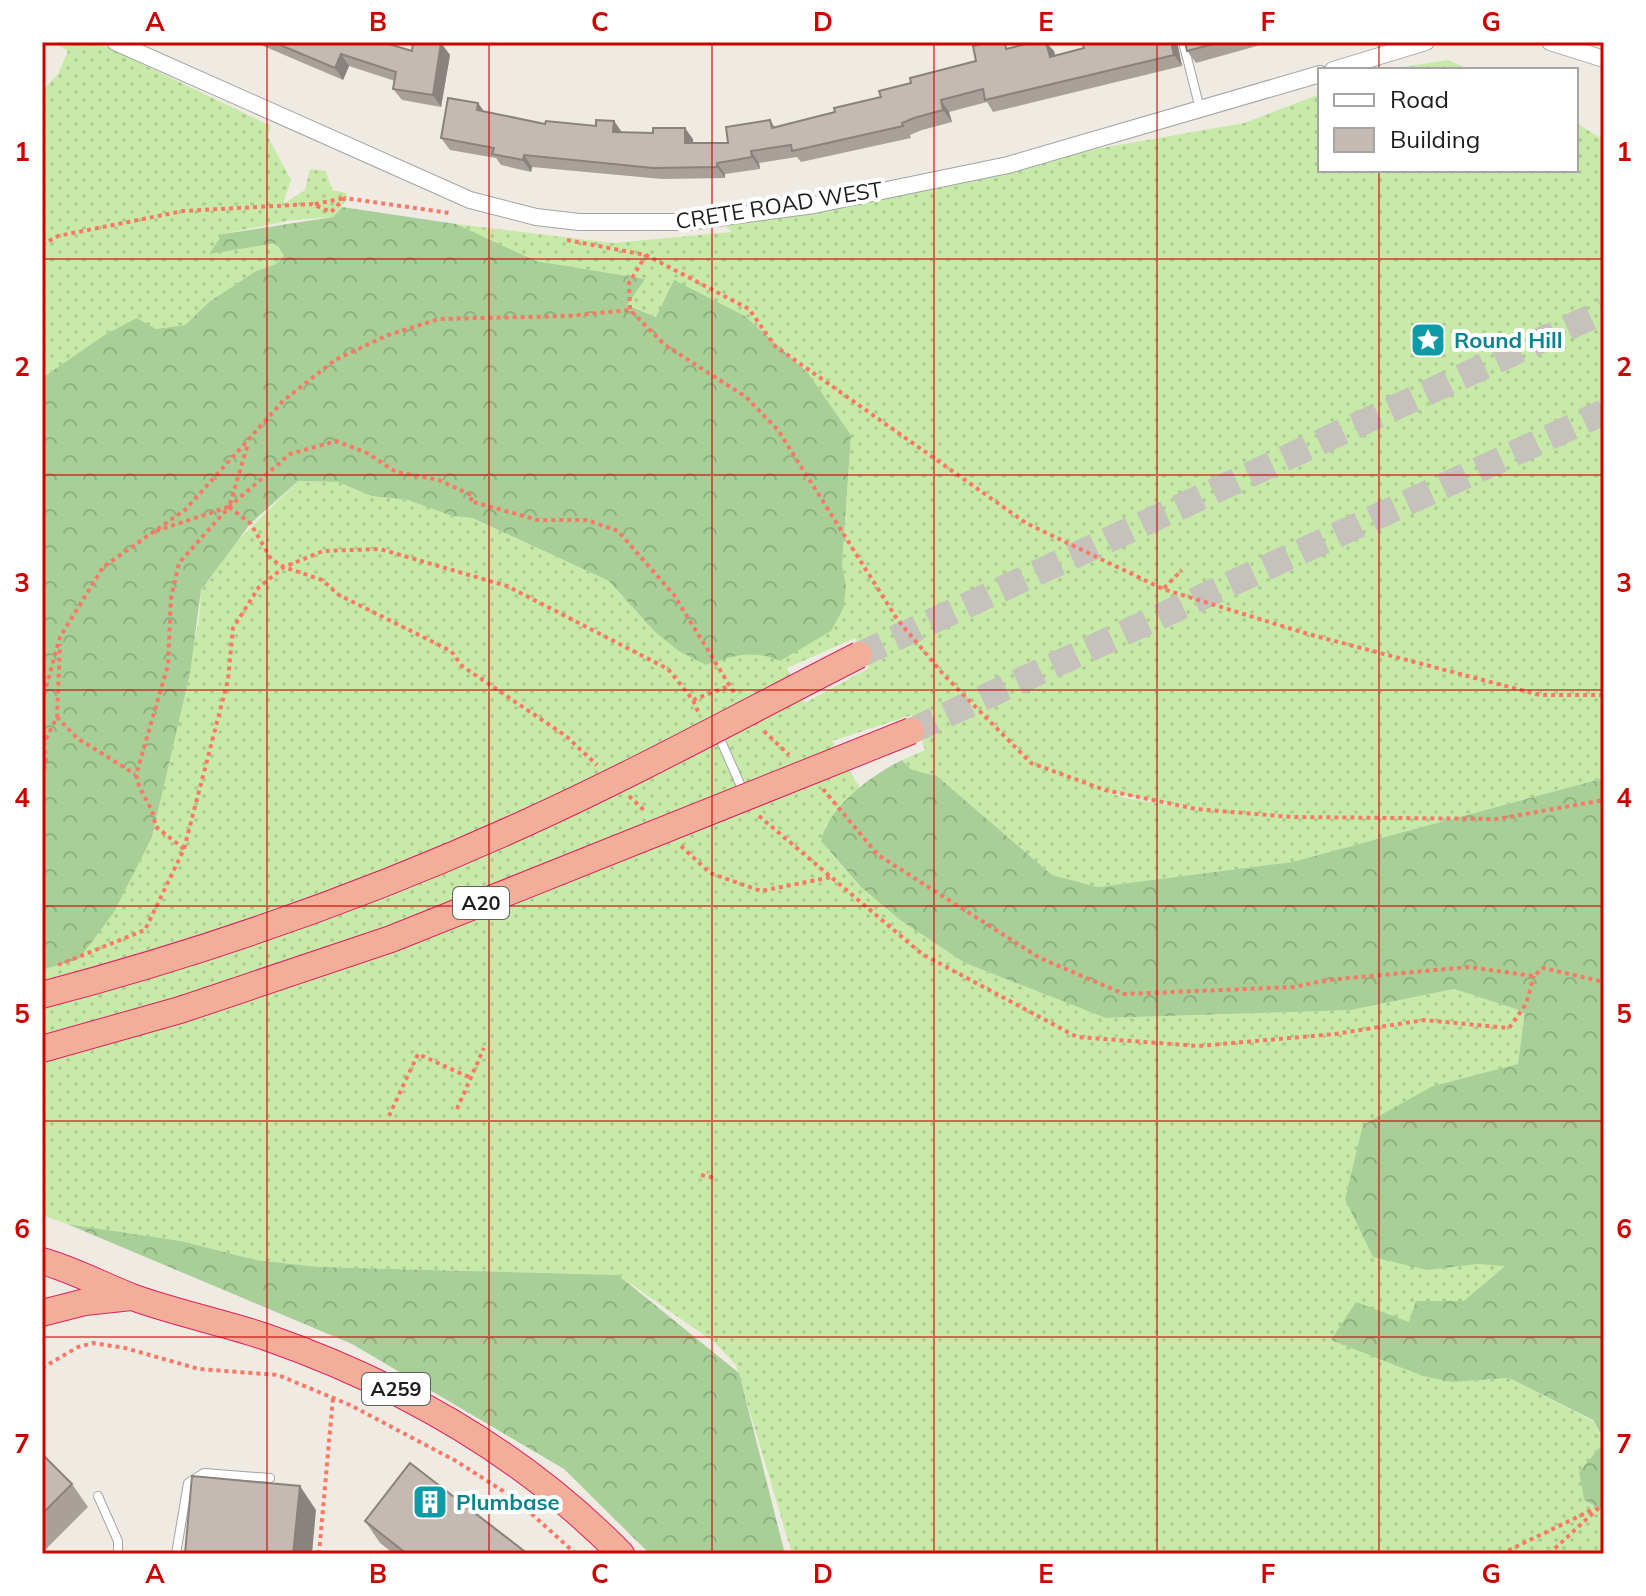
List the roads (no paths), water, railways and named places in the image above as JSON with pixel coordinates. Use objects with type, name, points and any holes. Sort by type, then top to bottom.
[{"type":"highway","name":"A20","points":[[42,995],[235,939],[385,884],[530,822],[859,655]]},
{"type":"highway","name":"A20","points":[[42,1049],[180,1010],[391,939],[752,806],[911,731]]},
{"type":"highway","name":"A259","points":[[42,1261],[74,1270],[131,1297],[263,1336],[347,1367],[396,1390],[454,1421],[532,1475],[621,1554]]},
{"type":"highway","name":"A259","points":[[42,1313],[85,1302],[131,1297]]},
{"type":"street","name":"CRETE ROAD WEST","points":[[115,42],[470,200],[536,217],[579,222],[688,222],[814,205],[1008,165],[1318,75]]},
{"type":"street","points":[[1340,68],[1426,42]]},
{"type":"street","points":[[1550,42],[1604,59]]},
{"type":"lane","points":[[1183,42],[1200,110]]},
{"type":"lane","points":[[710,728],[752,806]]},
{"type":"lane","points":[[176,1554],[188,1483],[204,1473],[270,1478]]},
{"type":"lane","points":[[98,1496],[118,1541],[118,1554]]},
{"type":"tunnel","points":[[859,655],[1604,311]]},
{"type":"tunnel","points":[[911,731],[1604,412]]},
{"type":"place","name":"Round Hill","points":[[1428,340]]},
{"type":"place","name":"Plumbase","points":[[430,1502]]}]
